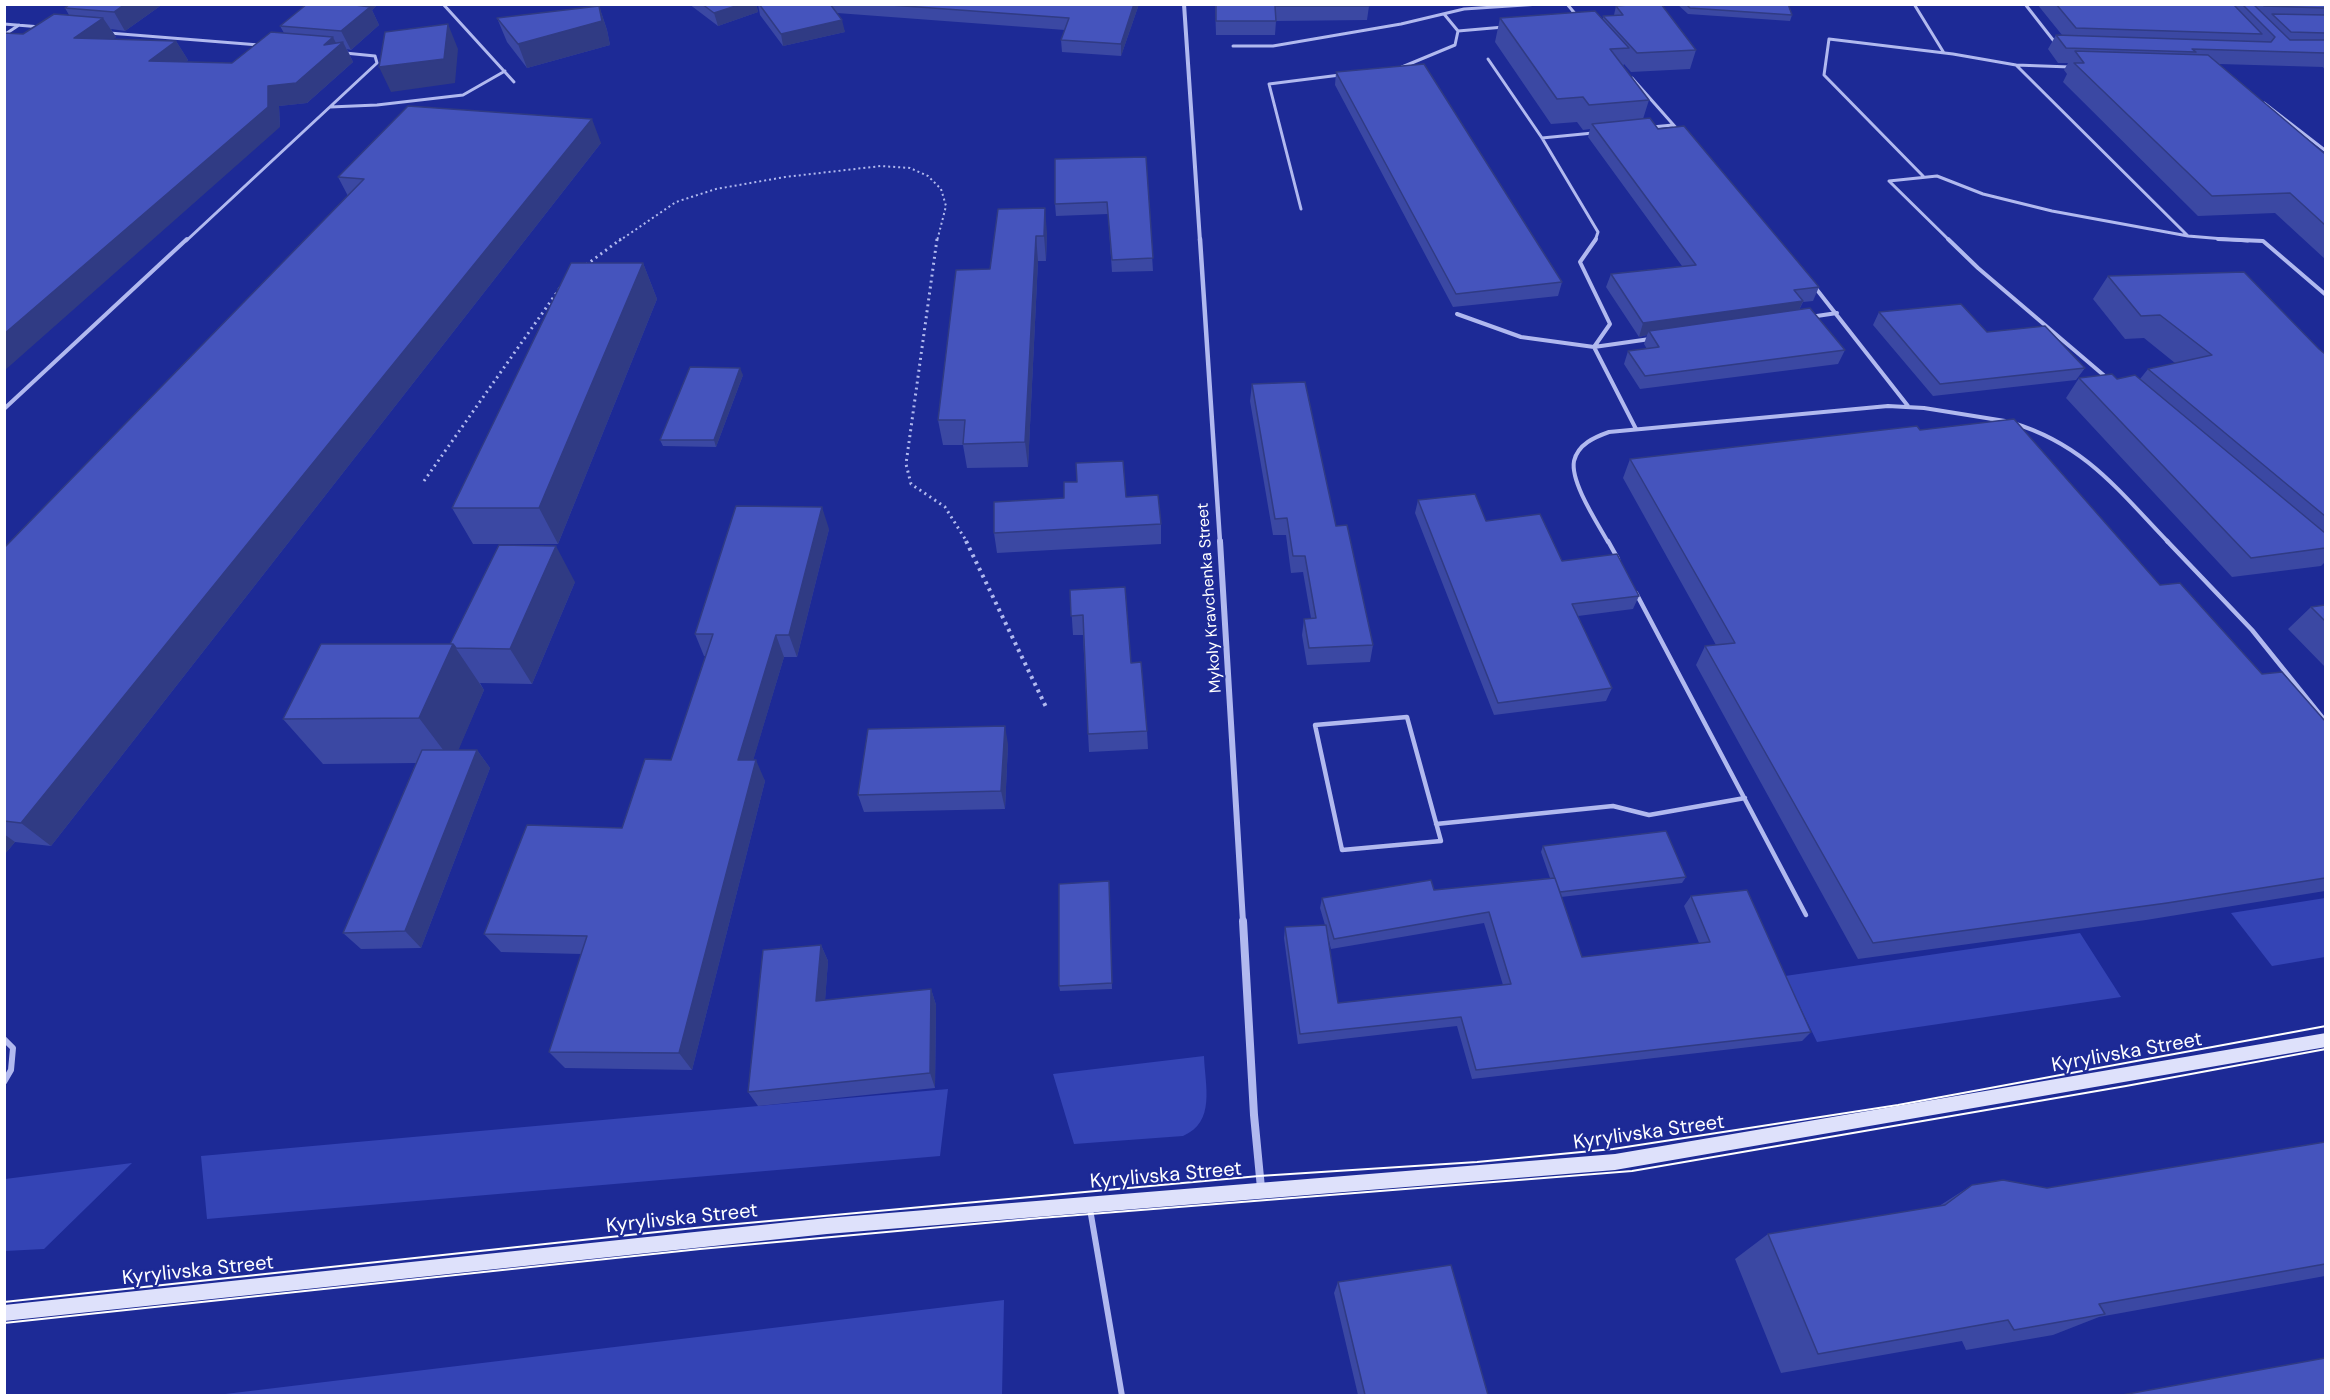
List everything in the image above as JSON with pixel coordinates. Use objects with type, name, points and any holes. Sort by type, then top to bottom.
[{"type":"main road","name":"Kyrylivska Street","points":[[4,1313],[696,1239],[1261,1189],[1615,1162],[2325,1040]]},
{"type":"street","name":"Mykoly Kravchenka Street","points":[[1184,4],[1232,710],[1261,1189]]},
{"type":"lane","points":[[443,4],[514,82]]},
{"type":"lane","points":[[1457,4],[1464,9]]},
{"type":"lane","points":[[1233,46],[1273,46],[1368,30],[1464,9],[1540,4]]},
{"type":"lane","points":[[1567,4],[1582,22]]},
{"type":"lane","points":[[1914,4],[1944,53]]},
{"type":"lane","points":[[2025,4],[2057,46]]},
{"type":"lane","points":[[1444,14],[1458,31]]},
{"type":"lane","points":[[4,24],[42,27]]},
{"type":"lane","points":[[4,34],[19,25]]},
{"type":"lane","points":[[1458,31],[1515,26]]},
{"type":"lane","points":[[1393,68],[1404,66],[1455,45],[1458,31]]},
{"type":"lane","points":[[100,32],[261,46]]},
{"type":"lane","points":[[1923,176],[1824,75],[1829,39],[1944,53],[2016,65],[2075,67]]},
{"type":"lane","points":[[4,409],[377,63],[378,58],[370,55],[336,52]]},
{"type":"lane","points":[[1488,59],[1542,138],[1598,232],[1580,262],[1609,320],[1609,328],[1594,347]]},
{"type":"lane","points":[[2016,65],[2188,236]]},
{"type":"lane","points":[[330,106],[377,105],[463,95],[505,72]]},
{"type":"lane","points":[[1628,73],[1681,134]]},
{"type":"lane","points":[[1301,209],[1269,84],[1348,74]]},
{"type":"lane","points":[[2262,101],[2325,151]]},
{"type":"lane","points":[[1649,127],[1673,124]]},
{"type":"lane","points":[[1542,138],[1602,132]]},
{"type":"lane","points":[[2113,384],[1978,268],[1889,181],[1937,176],[1983,194],[2015,203],[2188,236],[2264,241],[2325,295]]},
{"type":"lane","points":[[1814,286],[1908,406]]},
{"type":"lane","points":[[1803,318],[1837,313]]},
{"type":"lane","points":[[1457,314],[1521,338],[1594,347],[1652,339]]},
{"type":"lane","points":[[1594,347],[1636,429]]},
{"type":"lane","points":[[1619,561],[1580,489],[1573,462],[1584,444],[1609,432],[1868,406],[1908,406],[2013,423],[2045,433],[2074,448],[2096,467],[2228,603],[2325,722]]},
{"type":"lane","points":[[1635,592],[1806,915]]},
{"type":"lane","points":[[1407,717],[1436,824],[1441,841],[1342,850],[1315,725],[1407,717]]},
{"type":"lane","points":[[1436,824],[1613,806],[1649,815],[1745,798]]},
{"type":"lane","points":[[4,1039],[13,1048],[11,1070],[4,1082]]},
{"type":"lane","points":[[1090,1204],[1122,1395]]},
{"type":"path","points":[[578,271],[640,225],[676,202],[716,189],[784,177],[881,166],[910,168],[928,176],[941,189],[946,206],[935,248],[906,464],[911,484],[945,507],[962,533],[1047,709]]},
{"type":"path","points":[[424,482],[561,284],[569,278]]},
{"type":"shaded area","points":[[2325,898],[2325,957],[2272,966],[2231,913]]},
{"type":"shaded area","points":[[2080,933],[2121,997],[1817,1042],[1785,976]]},
{"type":"shaded area","points":[[1204,1056],[1206,1102],[1200,1122],[1193,1130],[1183,1136],[1074,1144],[1053,1074]]},
{"type":"shaded area","points":[[948,1089],[940,1156],[207,1219],[201,1156]]},
{"type":"shaded area","points":[[132,1163],[44,1249],[5,1251],[5,1179]]},
{"type":"shaded area","points":[[1004,1300],[1002,1395],[217,1395]]},
{"type":"building","points":[[70,4],[125,4],[114,12],[65,8]]},
{"type":"building","points":[[307,4],[348,4],[370,7],[341,31],[280,26]]},
{"type":"building","points":[[702,4],[742,4],[714,13]]},
{"type":"building","points":[[759,4],[830,4],[842,20],[781,34]]},
{"type":"building","points":[[877,4],[1134,4],[1121,44],[1061,40],[1069,18]]},
{"type":"building","points":[[1216,4],[1368,4],[1369,6],[1275,6],[1276,21],[1216,21]]},
{"type":"building","points":[[1661,4],[1696,50],[1637,53],[1603,16],[1623,15],[1616,6]]},
{"type":"building","points":[[1686,4],[1788,4],[1792,15],[1690,8]]},
{"type":"building","points":[[2056,4],[2233,4],[2262,34],[2076,28]]},
{"type":"building","points":[[2242,4],[2253,4],[2290,40],[2325,40],[2325,53],[2066,48],[2056,35],[2271,42],[2275,37]]},
{"type":"building","points":[[2262,4],[2325,4],[2325,8],[2264,6]]},
{"type":"building","points":[[599,6],[602,21],[518,44],[497,18]]},
{"type":"building","points":[[1595,11],[1629,48],[1610,49],[1649,100],[1589,105],[1583,97],[1557,99],[1500,18]]},
{"type":"building","points":[[54,14],[103,18],[74,38],[176,41],[149,61],[232,63],[271,32],[333,37],[324,45],[343,42],[296,83],[268,86],[268,107],[4,334],[4,33],[23,34]]},
{"type":"building","points":[[2272,14],[2325,15],[2325,33],[2291,32]]},
{"type":"building","points":[[448,24],[444,59],[379,67],[385,32]]},
{"type":"building","points":[[2075,51],[2208,55],[2325,154],[2325,225],[2290,193],[2212,196],[2074,63],[2084,63]]},
{"type":"building","points":[[1424,64],[1562,282],[1456,294],[1336,72]]},
{"type":"building","points":[[408,106],[592,119],[21,823],[4,821],[4,548],[364,179],[338,177]]},
{"type":"building","points":[[1650,118],[1658,129],[1684,126],[1819,287],[1794,290],[1803,301],[1643,323],[1611,274],[1696,265],[1592,124]]},
{"type":"building","points":[[1146,157],[1153,258],[1112,260],[1107,202],[1055,204],[1055,159]]},
{"type":"building","points":[[1045,208],[1044,236],[1036,236],[1025,442],[963,444],[965,420],[938,420],[956,270],[990,269],[998,209]]},
{"type":"building","points":[[571,263],[643,263],[539,508],[452,508]]},
{"type":"building","points":[[2244,272],[2325,354],[2325,516],[2148,369],[2212,355],[2160,315],[2141,316],[2108,276]]},
{"type":"building","points":[[1961,304],[1987,332],[2045,326],[2085,368],[1940,384],[1879,312]]},
{"type":"building","points":[[1810,308],[1845,350],[1645,376],[1628,351],[1659,347],[1649,331]]},
{"type":"building","points":[[690,367],[740,368],[714,440],[660,440]]},
{"type":"building","points":[[2112,374],[2117,379],[2135,375],[2325,533],[2325,548],[2251,558],[2079,378]]},
{"type":"building","points":[[1305,382],[1336,526],[1347,525],[1373,645],[1309,648],[1304,619],[1316,618],[1305,556],[1293,556],[1287,518],[1275,519],[1252,384]]},
{"type":"building","points":[[2014,419],[2160,585],[2180,583],[2262,674],[2282,672],[2325,721],[2325,878],[2167,903],[1873,943],[1705,646],[1735,643],[1630,459],[1917,426],[1920,430]]},
{"type":"building","points":[[1123,461],[1126,497],[1158,495],[1161,524],[994,533],[994,502],[1064,498],[1064,482],[1077,482],[1076,463]]},
{"type":"building","points":[[1475,494],[1486,521],[1540,514],[1562,561],[1617,554],[1639,596],[1572,604],[1612,688],[1498,703],[1418,500]]},
{"type":"building","points":[[736,506],[822,507],[789,635],[776,635],[738,760],[756,760],[679,1053],[549,1052],[587,936],[484,934],[527,825],[622,828],[645,759],[671,760],[713,634],[695,634]]},
{"type":"building","points":[[499,545],[556,546],[510,649],[456,648],[450,644]]},
{"type":"building","points":[[1125,587],[1131,663],[1141,662],[1147,731],[1088,734],[1083,615],[1071,616],[1070,590]]},
{"type":"building","points":[[2325,605],[2325,621],[2311,607]]},
{"type":"building","points":[[321,644],[453,644],[419,718],[283,719]]},
{"type":"building","points":[[1005,726],[1001,791],[858,795],[868,729]]},
{"type":"building","points":[[422,750],[477,750],[405,931],[343,933]]},
{"type":"building","points":[[1666,831],[1686,877],[1560,892],[1543,846]]},
{"type":"building","points":[[1555,878],[1582,957],[1710,942],[1691,896],[1747,890],[1811,1032],[1476,1070],[1461,1017],[1300,1034],[1285,927],[1326,925],[1338,1003],[1511,984],[1489,912],[1334,939],[1322,898],[1431,880],[1434,890]]},
{"type":"building","points":[[1109,881],[1112,983],[1059,986],[1059,884]]},
{"type":"building","points":[[821,945],[816,1001],[931,989],[930,1073],[748,1092],[763,950]]},
{"type":"building","points":[[2325,1142],[2325,1264],[2099,1304],[2105,1314],[2014,1330],[2008,1320],[1818,1354],[1768,1234],[1945,1205],[1972,1185],[2003,1180],[2047,1188]]},
{"type":"building","points":[[1451,1265],[1488,1395],[1365,1395],[1338,1282]]},
{"type":"building","points":[[2325,1358],[2325,1395],[2122,1395]]},
{"type":"tram line","points":[[4,1302],[704,1227],[1259,1176],[1477,1162],[1613,1149],[1898,1105],[2326,1026]]},
{"type":"tram line","points":[[4,1323],[700,1249],[1040,1218],[1632,1171],[2126,1086],[2326,1049]]}]
